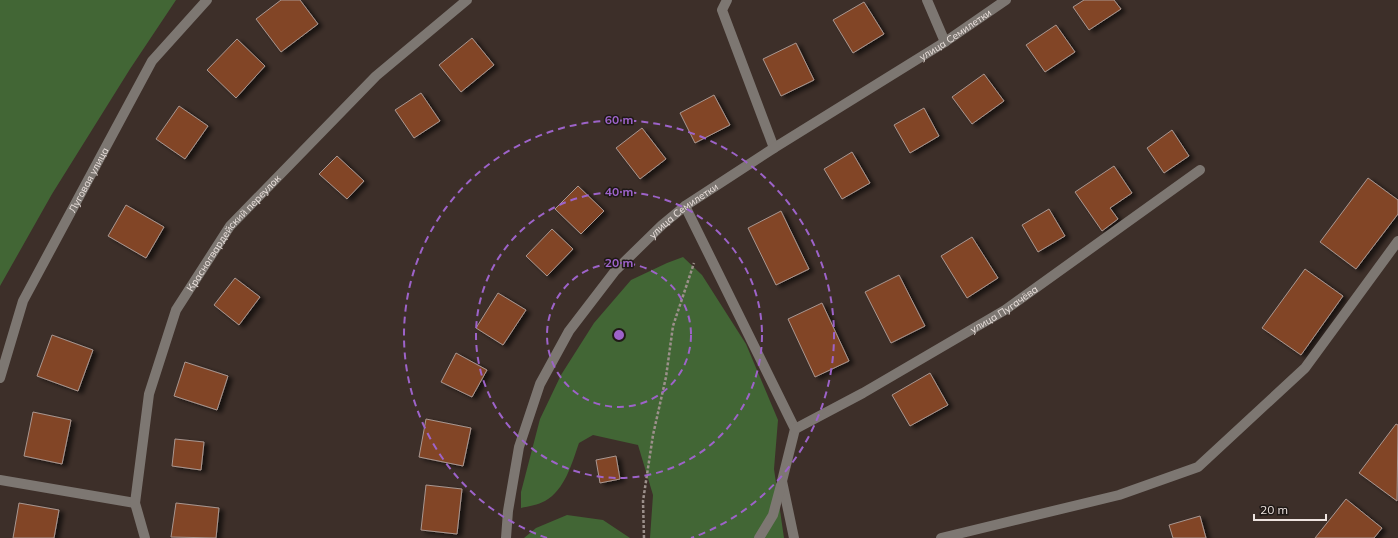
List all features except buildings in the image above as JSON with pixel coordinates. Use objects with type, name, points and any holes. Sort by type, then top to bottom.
[{"type":"street","name":"Луговая улица","points":[[0,378],[23,301],[152,61],[207,0]]},
{"type":"street","name":"Красногвардейский переулок","points":[[145,538],[134,503],[149,394],[176,310],[230,226],[376,76],[467,0]]},
{"type":"street","points":[[727,0],[722,10],[774,148]]},
{"type":"street","points":[[927,0],[945,42]]},
{"type":"street","name":"улица Семилетки","points":[[506,538],[508,511],[519,447],[540,384],[569,331],[615,271],[662,225],[685,206],[774,148],[945,42],[1006,0]]},
{"type":"street","name":"улица Пугачёва","points":[[795,429],[863,393],[1005,310],[1200,170]]},
{"type":"street","points":[[685,206],[795,429],[774,515],[759,538]]},
{"type":"street","points":[[941,538],[1119,495],[1198,467],[1305,368],[1398,241]]},
{"type":"street","points":[[0,480],[134,503]]},
{"type":"street","points":[[782,481],[794,538]]},
{"type":"path","points":[[644,538],[643,501],[653,435],[666,377],[673,326],[702,240]]},
{"type":"green space","points":[[0,0],[176,0],[130,69],[52,194],[0,286]]},
{"type":"green space","points":[[683,257],[702,275],[746,344],[778,420],[774,469],[784,538],[650,538],[653,495],[638,445],[593,435],[579,443],[567,475],[558,490],[552,496],[539,504],[521,508],[521,492],[540,419],[561,375],[594,323],[631,280]]},
{"type":"green space","points":[[567,515],[603,520],[630,538],[524,538],[536,528]]}]
